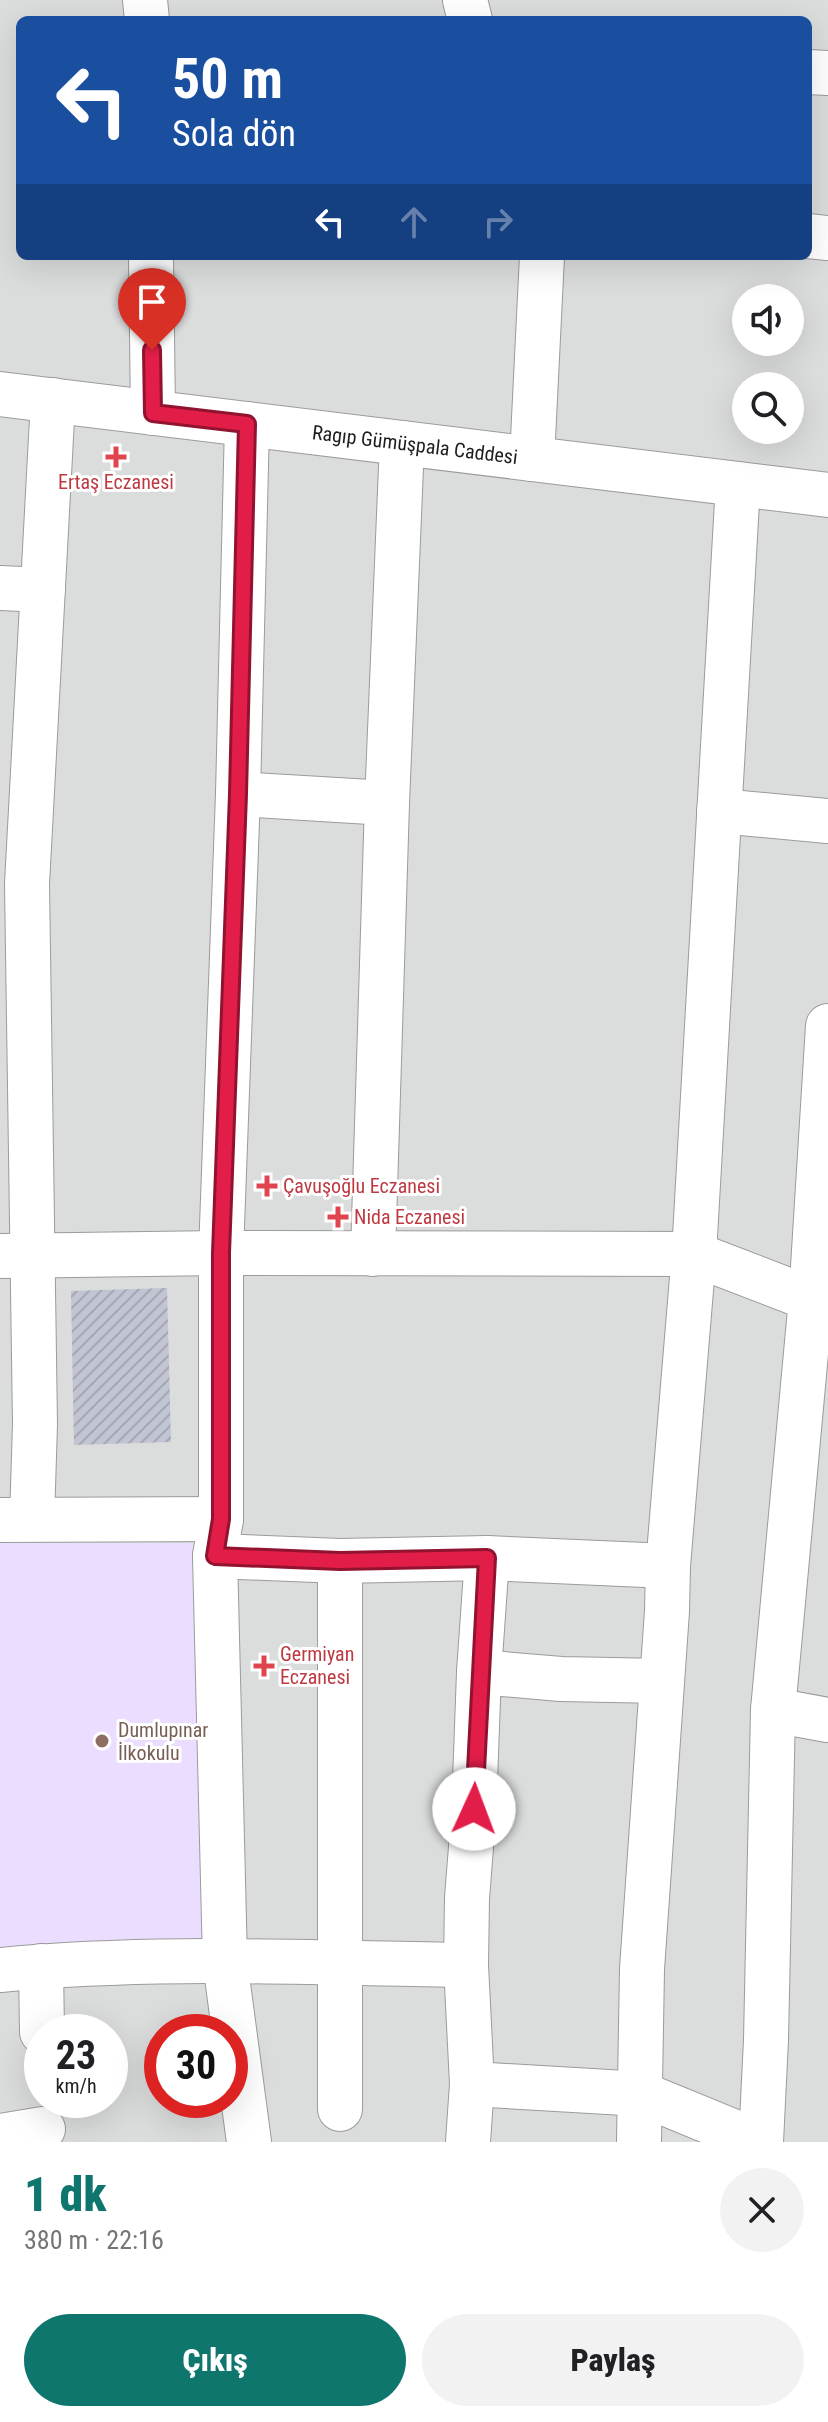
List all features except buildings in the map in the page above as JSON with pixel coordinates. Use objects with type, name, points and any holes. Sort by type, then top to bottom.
[{"type":"street","points":[[151,260],[153,413]]},
{"type":"street","points":[[532,459],[542,260]]},
{"type":"street","name":"Ragıp Gümüşpala Caddesi","points":[[0,394],[828,495]]},
{"type":"street","points":[[53,400],[43,590],[15,819],[27,884],[15,1036],[16,1256],[35,1424],[16,1520],[218,1538],[340,1561],[487,1558],[668,1566]]},
{"type":"street","points":[[247,424],[238,794],[221,1253],[218,1538],[225,1962],[249,2142]]},
{"type":"street","points":[[373,1254],[402,443]]},
{"type":"street","points":[[639,2142],[642,1969],[668,1566],[694,1254],[738,484]]},
{"type":"street","points":[[0,588],[43,590]]},
{"type":"street","points":[[238,794],[387,803]]},
{"type":"street","points":[[719,811],[828,821]]},
{"type":"street","points":[[472,2084],[642,2094],[760,2142],[766,2040],[773,1710],[820,1300],[828,1026]]},
{"type":"street","points":[[16,1256],[694,1254],[820,1300]]},
{"type":"street","points":[[468,2142],[472,2084],[466,1965],[467,1898],[487,1558]]},
{"type":"street","points":[[340,1561],[340,2109]]},
{"type":"street","points":[[479,1672],[561,1679],[662,1681]]},
{"type":"street","points":[[773,1710],[828,1720]]},
{"type":"street","points":[[36,2014],[21,1968],[225,1962],[466,1965]]},
{"type":"street","points":[[0,2136],[43,2124]]},
{"type":"shaded area","points":[[0,0],[828,0],[828,2142],[0,2142]]},
{"type":"shaded area","name":"Dumlupınar İlkokulu","points":[[0,1543],[201,1543],[208,1939],[0,1953]]},
{"type":"place","name":"Ertaş Eczanesi","points":[[116,457]]},
{"type":"place","name":"Çavuşoğlu Eczanesi","points":[[267,1186]]},
{"type":"place","name":"Nida Eczanesi","points":[[338,1217]]},
{"type":"place","name":"Germiyan Eczanesi","points":[[264,1666]]},
{"type":"place","name":"Dumlupınar İlkokulu","points":[[102,1741]]},
{"type":"route","points":[[152,350],[153,413],[247,424],[238,794],[221,1253],[221,1519],[215,1556],[340,1561],[487,1558],[474,1809]]}]
